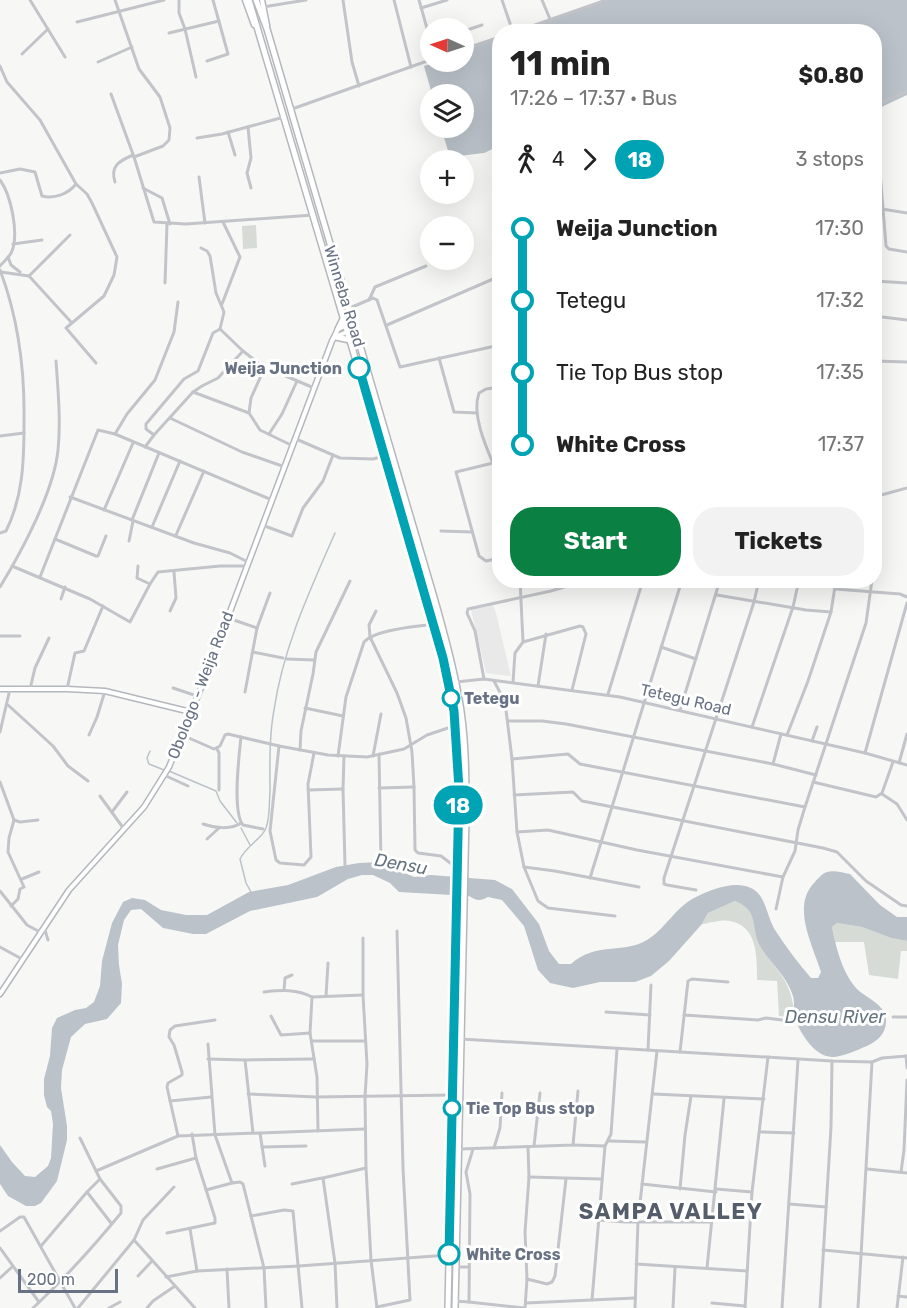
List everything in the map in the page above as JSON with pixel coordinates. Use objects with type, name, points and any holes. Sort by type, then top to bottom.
[{"type":"highway","name":"Winneba Road","points":[[247,0],[314,214],[434,624],[448,681],[455,726],[459,787],[448,1308]]},
{"type":"highway","name":"Winneba Road","points":[[256,0],[267,29],[436,603],[456,682],[464,748],[465,871],[455,1305]]},
{"type":"highway","points":[[295,157],[303,153]]},
{"type":"highway","points":[[338,329],[342,323],[343,314]]},
{"type":"highway","points":[[335,338],[350,340]]},
{"type":"highway","points":[[380,441],[387,439]]},
{"type":"highway","points":[[451,1169],[458,1175]]},
{"type":"highway","points":[[450,1196],[457,1206]]},
{"type":"street","points":[[30,0],[65,57]]},
{"type":"street","points":[[115,0],[144,77],[160,97],[169,122],[170,134],[169,140],[163,146],[120,161],[114,167],[115,182]]},
{"type":"street","points":[[77,22],[164,0]]},
{"type":"street","points":[[179,0],[179,13],[196,77]]},
{"type":"street","points":[[207,61],[228,55],[213,0]]},
{"type":"street","points":[[261,0],[267,29]]},
{"type":"street","points":[[263,7],[306,0]]},
{"type":"street","points":[[343,0],[352,62],[359,86]]},
{"type":"street","points":[[394,0],[411,66]]},
{"type":"street","points":[[419,0],[424,18]]},
{"type":"street","points":[[421,8],[447,0]]},
{"type":"street","points":[[502,0],[511,24]]},
{"type":"street","points":[[542,0],[550,20]]},
{"type":"street","points":[[538,24],[606,0]]},
{"type":"street","points":[[169,33],[219,21]]},
{"type":"street","points":[[474,28],[483,25]]},
{"type":"street","points":[[22,54],[48,29]]},
{"type":"street","points":[[474,46],[492,40]]},
{"type":"street","points":[[98,62],[132,47]]},
{"type":"street","points":[[290,110],[420,63]]},
{"type":"street","points":[[0,66],[7,82],[40,120],[76,184],[87,194],[117,257],[114,275],[104,296],[66,326],[67,331],[96,363]]},
{"type":"street","points":[[882,102],[907,92]]},
{"type":"street","points":[[111,94],[154,222],[205,223],[314,214]]},
{"type":"street","points":[[197,138],[284,117]]},
{"type":"street","points":[[248,127],[251,158],[247,173],[251,188]]},
{"type":"street","points":[[228,132],[235,155]]},
{"type":"street","points":[[0,173],[20,169],[32,170],[37,175],[42,196],[46,197],[67,194],[76,184]]},
{"type":"street","points":[[199,177],[205,223]]},
{"type":"street","points":[[0,180],[10,200],[13,216],[13,244],[0,269],[23,361],[24,433],[23,475],[17,501],[6,531],[0,533]]},
{"type":"street","points":[[143,187],[162,198],[169,224],[165,283]]},
{"type":"street","points":[[907,213],[882,209],[887,248],[907,252]]},
{"type":"street","points":[[222,304],[240,257],[223,222]]},
{"type":"street","points":[[29,276],[70,235]]},
{"type":"street","points":[[13,244],[42,240]]},
{"type":"street","points":[[154,435],[146,429],[146,424],[184,379],[198,371],[213,333],[220,329],[224,316],[222,304],[216,293],[210,256],[201,248]]},
{"type":"street","points":[[8,256],[11,265],[22,274]]},
{"type":"street","points":[[369,300],[375,287],[420,268]]},
{"type":"street","points":[[0,269],[29,276],[71,322]]},
{"type":"street","points":[[387,325],[492,279]]},
{"type":"street","points":[[882,281],[907,283]]},
{"type":"street","points":[[349,309],[373,298],[377,300],[400,367],[492,347]]},
{"type":"street","points":[[114,434],[155,380],[174,332],[178,302]]},
{"type":"street","points":[[882,317],[907,320]]},
{"type":"street","points":[[335,338],[354,326]]},
{"type":"street","points":[[220,329],[243,351],[265,367],[314,388]]},
{"type":"street","points":[[338,329],[347,329]]},
{"type":"street","name":"Obologo - Weija Road","points":[[0,994],[69,890],[151,798],[164,775],[191,712],[338,329]]},
{"type":"street","points":[[145,447],[194,392],[218,378],[243,351]]},
{"type":"street","points":[[438,357],[454,412],[477,413]]},
{"type":"street","points":[[0,587],[38,513],[58,451],[56,361]]},
{"type":"street","points":[[882,361],[907,362]]},
{"type":"street","points":[[249,413],[251,398],[265,367]]},
{"type":"street","points":[[269,434],[280,418],[297,381]]},
{"type":"street","points":[[492,388],[479,393],[477,413],[492,460]]},
{"type":"street","points":[[194,392],[249,413],[260,430],[293,446]]},
{"type":"street","points":[[170,418],[242,452],[285,467]]},
{"type":"street","points":[[40,577],[70,497],[90,453],[96,432],[102,430],[272,500]]},
{"type":"street","points":[[0,436],[24,433]]},
{"type":"street","points":[[296,439],[343,458],[373,459],[384,456]]},
{"type":"street","points":[[104,510],[133,443]]},
{"type":"street","points":[[129,541],[133,520],[159,453]]},
{"type":"street","points":[[262,525],[292,536],[303,508],[323,481],[333,454]]},
{"type":"street","points":[[152,526],[180,461]]},
{"type":"street","points":[[492,463],[456,472],[479,556],[483,561],[492,559]]},
{"type":"street","points":[[176,535],[204,471]]},
{"type":"street","points":[[882,495],[907,489]]},
{"type":"street","points":[[70,497],[205,547],[230,553],[247,564]]},
{"type":"street","points":[[441,531],[472,532]]},
{"type":"street","points":[[55,539],[98,556],[106,536]]},
{"type":"street","points":[[12,566],[65,587],[130,622],[159,572],[247,564]]},
{"type":"street","points":[[138,566],[137,578],[150,584]]},
{"type":"street","points":[[170,611],[176,598],[174,572]]},
{"type":"street","points":[[300,751],[314,660],[322,638],[350,581]]},
{"type":"street","points":[[61,599],[65,587]]},
{"type":"street","points":[[513,682],[515,654],[523,642],[520,588]]},
{"type":"street","points":[[484,679],[475,631],[468,609],[556,588]]},
{"type":"street","points":[[608,694],[641,588]]},
{"type":"street","points":[[590,878],[679,588]]},
{"type":"street","points":[[680,710],[718,588]]},
{"type":"street","points":[[696,890],[664,884],[664,878],[757,588]]},
{"type":"street","points":[[752,727],[794,607],[798,588]]},
{"type":"street","points":[[776,909],[783,877],[795,851],[805,807],[866,623],[872,588]]},
{"type":"street","points":[[787,735],[831,612],[835,589],[900,594],[907,597]]},
{"type":"street","points":[[245,692],[257,628],[270,593]]},
{"type":"street","points":[[717,595],[831,612]]},
{"type":"street","points":[[865,753],[907,603]]},
{"type":"street","points":[[67,689],[75,653],[84,651],[103,606]]},
{"type":"street","points":[[376,611],[369,625],[370,637],[402,705],[410,745],[414,787],[415,850],[418,853],[441,856],[453,864]]},
{"type":"street","points":[[226,617],[257,628]]},
{"type":"street","points":[[338,756],[346,697],[364,642],[370,637],[434,624]]},
{"type":"street","points":[[523,642],[580,626],[586,630],[572,690]]},
{"type":"street","points":[[538,686],[546,634]]},
{"type":"street","points":[[0,636],[20,636]]},
{"type":"street","points":[[30,689],[35,668],[49,638]]},
{"type":"street","points":[[661,647],[696,659]]},
{"type":"street","points":[[253,652],[314,660]]},
{"type":"street","name":"Tetegu Road","points":[[456,682],[484,679],[608,694],[865,753],[907,765]]},
{"type":"street","points":[[494,681],[504,700],[508,721],[517,832],[524,867],[538,901],[543,906],[559,910],[615,916]]},
{"type":"street","points":[[173,688],[196,696]]},
{"type":"street","points":[[0,689],[67,689],[105,692],[191,712]]},
{"type":"street","points":[[0,732],[10,689]]},
{"type":"street","points":[[89,735],[105,692]]},
{"type":"street","points":[[8,705],[53,746],[68,766],[88,781]]},
{"type":"street","points":[[305,708],[344,716]]},
{"type":"street","points":[[373,756],[381,714]]},
{"type":"street","points":[[508,721],[566,724],[772,764],[816,775]]},
{"type":"street","points":[[217,749],[225,735],[314,753],[373,756],[395,751],[427,735],[455,726]]},
{"type":"street","points":[[812,741],[817,727]]},
{"type":"street","points":[[772,764],[781,734]]},
{"type":"street","points":[[898,763],[907,734]]},
{"type":"street","points":[[182,735],[217,749],[219,753],[219,790]]},
{"type":"street","points":[[241,737],[237,795],[241,823]]},
{"type":"street","points":[[279,746],[270,831],[276,860],[280,863],[304,865],[309,861],[311,850],[308,790],[314,753]]},
{"type":"street","points":[[379,754],[381,862]]},
{"type":"street","points":[[512,759],[568,754],[580,764],[805,807]]},
{"type":"street","points":[[344,756],[345,865]]},
{"type":"street","points":[[813,782],[876,797],[882,794],[893,761]]},
{"type":"street","points":[[164,775],[188,786]]},
{"type":"street","points":[[0,782],[14,820],[8,852],[24,887],[20,889],[18,899],[11,906]]},
{"type":"street","points":[[379,788],[414,787]]},
{"type":"street","points":[[308,790],[343,789]]},
{"type":"street","points":[[112,812],[128,792]]},
{"type":"street","points":[[514,795],[573,792],[582,801],[837,852],[866,881],[901,905],[907,906]]},
{"type":"street","points":[[882,794],[897,804],[907,820]]},
{"type":"street","points":[[100,796],[124,829]]},
{"type":"street","points":[[14,820],[20,822],[38,820]]},
{"type":"street","points":[[203,824],[234,827],[241,823],[264,829]]},
{"type":"street","points":[[207,838],[220,827]]},
{"type":"street","points":[[517,832],[548,830],[783,877]]},
{"type":"street","points":[[524,867],[639,887]]},
{"type":"street","points":[[22,879],[39,872]]},
{"type":"street","points":[[0,891],[27,925],[40,932]]},
{"type":"street","points":[[44,927],[48,940]]},
{"type":"street","points":[[363,938],[363,995],[367,1064],[366,1168],[371,1260],[377,1308],[410,1300],[397,931]]},
{"type":"street","points":[[0,947],[22,959]]},
{"type":"street","points":[[326,996],[328,963]]},
{"type":"street","points":[[284,990],[285,978],[292,975]]},
{"type":"street","points":[[680,1052],[688,981],[692,979],[728,982]]},
{"type":"street","points":[[648,1050],[651,985]]},
{"type":"street","points":[[264,992],[284,990],[305,993],[312,997],[363,995]]},
{"type":"street","points":[[312,997],[310,1033],[317,1077],[318,1131]]},
{"type":"street","points":[[606,1012],[650,1015]]},
{"type":"street","points":[[684,1015],[782,1020]]},
{"type":"street","points":[[271,1016],[281,1035],[310,1033]]},
{"type":"street","points":[[893,1017],[907,1017]]},
{"type":"street","points":[[178,1136],[167,1086],[168,1083],[182,1075],[182,1072],[174,1045],[169,1037],[170,1030],[175,1026],[214,1020]]},
{"type":"street","points":[[461,1039],[798,1060],[872,1062],[882,1058],[907,1056],[907,1068]]},
{"type":"street","points":[[312,1041],[365,1041]]},
{"type":"street","points":[[208,1044],[215,1135],[232,1183]]},
{"type":"street","points":[[592,1300],[601,1179],[605,1146],[611,1134],[617,1049]]},
{"type":"street","points":[[635,1308],[638,1221],[657,1051]]},
{"type":"street","points":[[712,1303],[745,1307],[752,1192],[768,1057]]},
{"type":"street","points":[[208,1059],[314,1059]]},
{"type":"street","points":[[245,1060],[253,1133]]},
{"type":"street","points":[[782,1308],[798,1060]]},
{"type":"street","points":[[820,1308],[831,1127],[832,1061]]},
{"type":"street","points":[[858,1308],[872,1062]]},
{"type":"street","points":[[902,1172],[907,1080]]},
{"type":"street","points":[[573,1145],[578,1091]]},
{"type":"street","points":[[494,1148],[500,1128],[502,1093]]},
{"type":"street","points":[[534,1146],[540,1093]]},
{"type":"street","points":[[248,1094],[316,1097],[452,1095]]},
{"type":"street","points":[[653,1094],[764,1099]]},
{"type":"street","points":[[680,1189],[691,1096]]},
{"type":"street","points":[[170,1101],[211,1097]]},
{"type":"street","points":[[707,1268],[724,1099]]},
{"type":"street","points":[[96,1171],[178,1136],[365,1129]]},
{"type":"street","points":[[760,1132],[794,1133]]},
{"type":"street","points":[[260,1133],[265,1166]]},
{"type":"street","points":[[167,1233],[215,1223],[196,1158],[192,1134]]},
{"type":"street","points":[[33,1308],[61,1282],[121,1213],[121,1206],[100,1179],[80,1138]]},
{"type":"street","points":[[609,1141],[646,1142]]},
{"type":"street","points":[[262,1146],[306,1146]]},
{"type":"street","points":[[458,1149],[605,1146]]},
{"type":"street","points":[[455,1305],[469,1302],[525,1308],[528,1147]]},
{"type":"street","points":[[469,1302],[470,1194],[466,1172],[473,1149]]},
{"type":"street","points":[[157,1169],[196,1158]]},
{"type":"street","points":[[292,1184],[366,1168]]},
{"type":"street","points":[[867,1169],[907,1173]]},
{"type":"street","points":[[458,1175],[466,1172]]},
{"type":"street","points":[[529,1177],[601,1179]]},
{"type":"street","points":[[323,1178],[335,1263],[337,1308]]},
{"type":"street","points":[[41,1246],[100,1179]]},
{"type":"street","points":[[527,1279],[547,1284],[552,1282],[555,1276],[566,1179]]},
{"type":"street","points":[[206,1190],[242,1182],[264,1268],[266,1308]]},
{"type":"street","points":[[642,1184],[680,1189],[752,1192]]},
{"type":"street","points":[[0,1231],[20,1216],[24,1217],[76,1308],[134,1240],[143,1220],[174,1187]]},
{"type":"street","points":[[87,1192],[111,1223]]},
{"type":"street","points":[[789,1204],[826,1207]]},
{"type":"street","points":[[251,1216],[284,1210],[293,1211],[302,1308]]},
{"type":"street","points":[[598,1220],[710,1222]]},
{"type":"street","points":[[190,1229],[197,1271]]},
{"type":"street","points":[[134,1240],[195,1308]]},
{"type":"street","points":[[0,1248],[39,1302]]},
{"type":"street","points":[[823,1250],[905,1258],[897,1308]]},
{"type":"street","points":[[166,1277],[197,1271],[299,1266],[449,1254]]},
{"type":"street","points":[[138,1276],[152,1261]]},
{"type":"street","points":[[636,1264],[747,1271]]},
{"type":"street","points":[[0,1278],[13,1267]]},
{"type":"street","points":[[456,1267],[469,1268]]},
{"type":"street","points":[[673,1308],[675,1267]]},
{"type":"street","points":[[227,1269],[230,1308]]},
{"type":"street","points":[[147,1308],[175,1286]]},
{"type":"street","points":[[898,1296],[907,1297]]},
{"type":"street","points":[[526,1303],[635,1298]]},
{"type":"street","points":[[109,1308],[120,1302]]},
{"type":"shaded area","points":[[256,225],[257,248],[243,249],[242,226]]},
{"type":"shaded area","points":[[493,605],[511,676],[486,673],[471,610]]},
{"type":"shaded area","points":[[735,901],[743,905],[752,915],[761,947],[784,979],[791,994],[795,1018],[779,1016],[777,981],[757,980],[756,953],[751,936],[746,929],[739,924],[727,921],[702,924],[708,913]]},
{"type":"shaded area","points":[[837,923],[862,927],[891,938],[907,941],[907,951],[901,951],[898,979],[869,975],[864,942],[835,942],[832,927]]},
{"type":"water","points":[[603,0],[907,0],[907,95],[882,107],[882,24],[539,24]]},
{"type":"water","points":[[492,41],[492,149],[474,154],[474,150],[448,150],[444,138],[474,138],[474,84],[429,84],[426,72],[474,72],[474,47]]},
{"type":"water","name":"Densu River","points":[[381,862],[414,877],[431,875],[495,880],[512,889],[539,924],[549,951],[559,964],[571,964],[590,953],[628,947],[647,940],[687,902],[720,887],[739,885],[755,890],[761,897],[783,943],[811,978],[818,978],[821,972],[806,927],[804,904],[813,884],[823,874],[830,871],[850,874],[880,905],[897,917],[907,917],[907,941],[891,938],[862,927],[837,923],[832,927],[838,952],[848,977],[858,990],[879,1006],[885,1014],[886,1024],[881,1036],[875,1042],[850,1053],[832,1057],[819,1053],[801,1031],[795,1019],[794,999],[790,989],[760,946],[748,910],[735,901],[708,913],[702,924],[669,961],[651,976],[635,982],[600,982],[573,988],[550,983],[538,970],[524,926],[502,900],[488,897],[478,900],[469,896],[399,892],[390,883],[373,875],[348,879],[317,897],[250,911],[206,934],[163,928],[141,909],[131,910],[124,920],[118,945],[122,984],[121,1003],[107,1019],[85,1024],[71,1037],[62,1070],[61,1088],[67,1140],[57,1181],[41,1203],[35,1206],[26,1206],[8,1196],[0,1184],[0,1145],[25,1176],[35,1177],[48,1166],[51,1158],[53,1124],[51,1111],[47,1107],[44,1095],[44,1079],[50,1056],[52,1028],[57,1018],[86,1008],[94,1002],[100,986],[102,961],[112,923],[123,902],[132,898],[145,900],[161,910],[186,915],[207,915],[249,892],[288,885],[336,867]]},
{"type":"waterway","points":[[251,892],[246,883],[240,859],[264,832],[269,815],[271,730],[278,687],[298,620],[335,533]]},
{"type":"waterway","points":[[150,751],[147,758],[149,764],[164,770]]},
{"type":"waterway","points":[[169,771],[216,791],[220,801],[237,823]]},
{"type":"waterway","points":[[241,828],[250,845]]},
{"type":"bus line","name":"18","points":[[359,368],[438,641],[451,695],[457,745],[459,789],[449,1254]]},
{"type":"place","name":"Weija Junction","points":[[359,368]]},
{"type":"place","name":"Tetegu","points":[[451,698]]},
{"type":"place","name":"Tie Top Bus stop","points":[[452,1108]]},
{"type":"place","name":"White Cross","points":[[449,1254]]},
{"type":"district","name":"SAMPA VALLEY","points":[[671,1211]]},
{"type":"water label","name":"Densu","points":[[401,864]]}]
